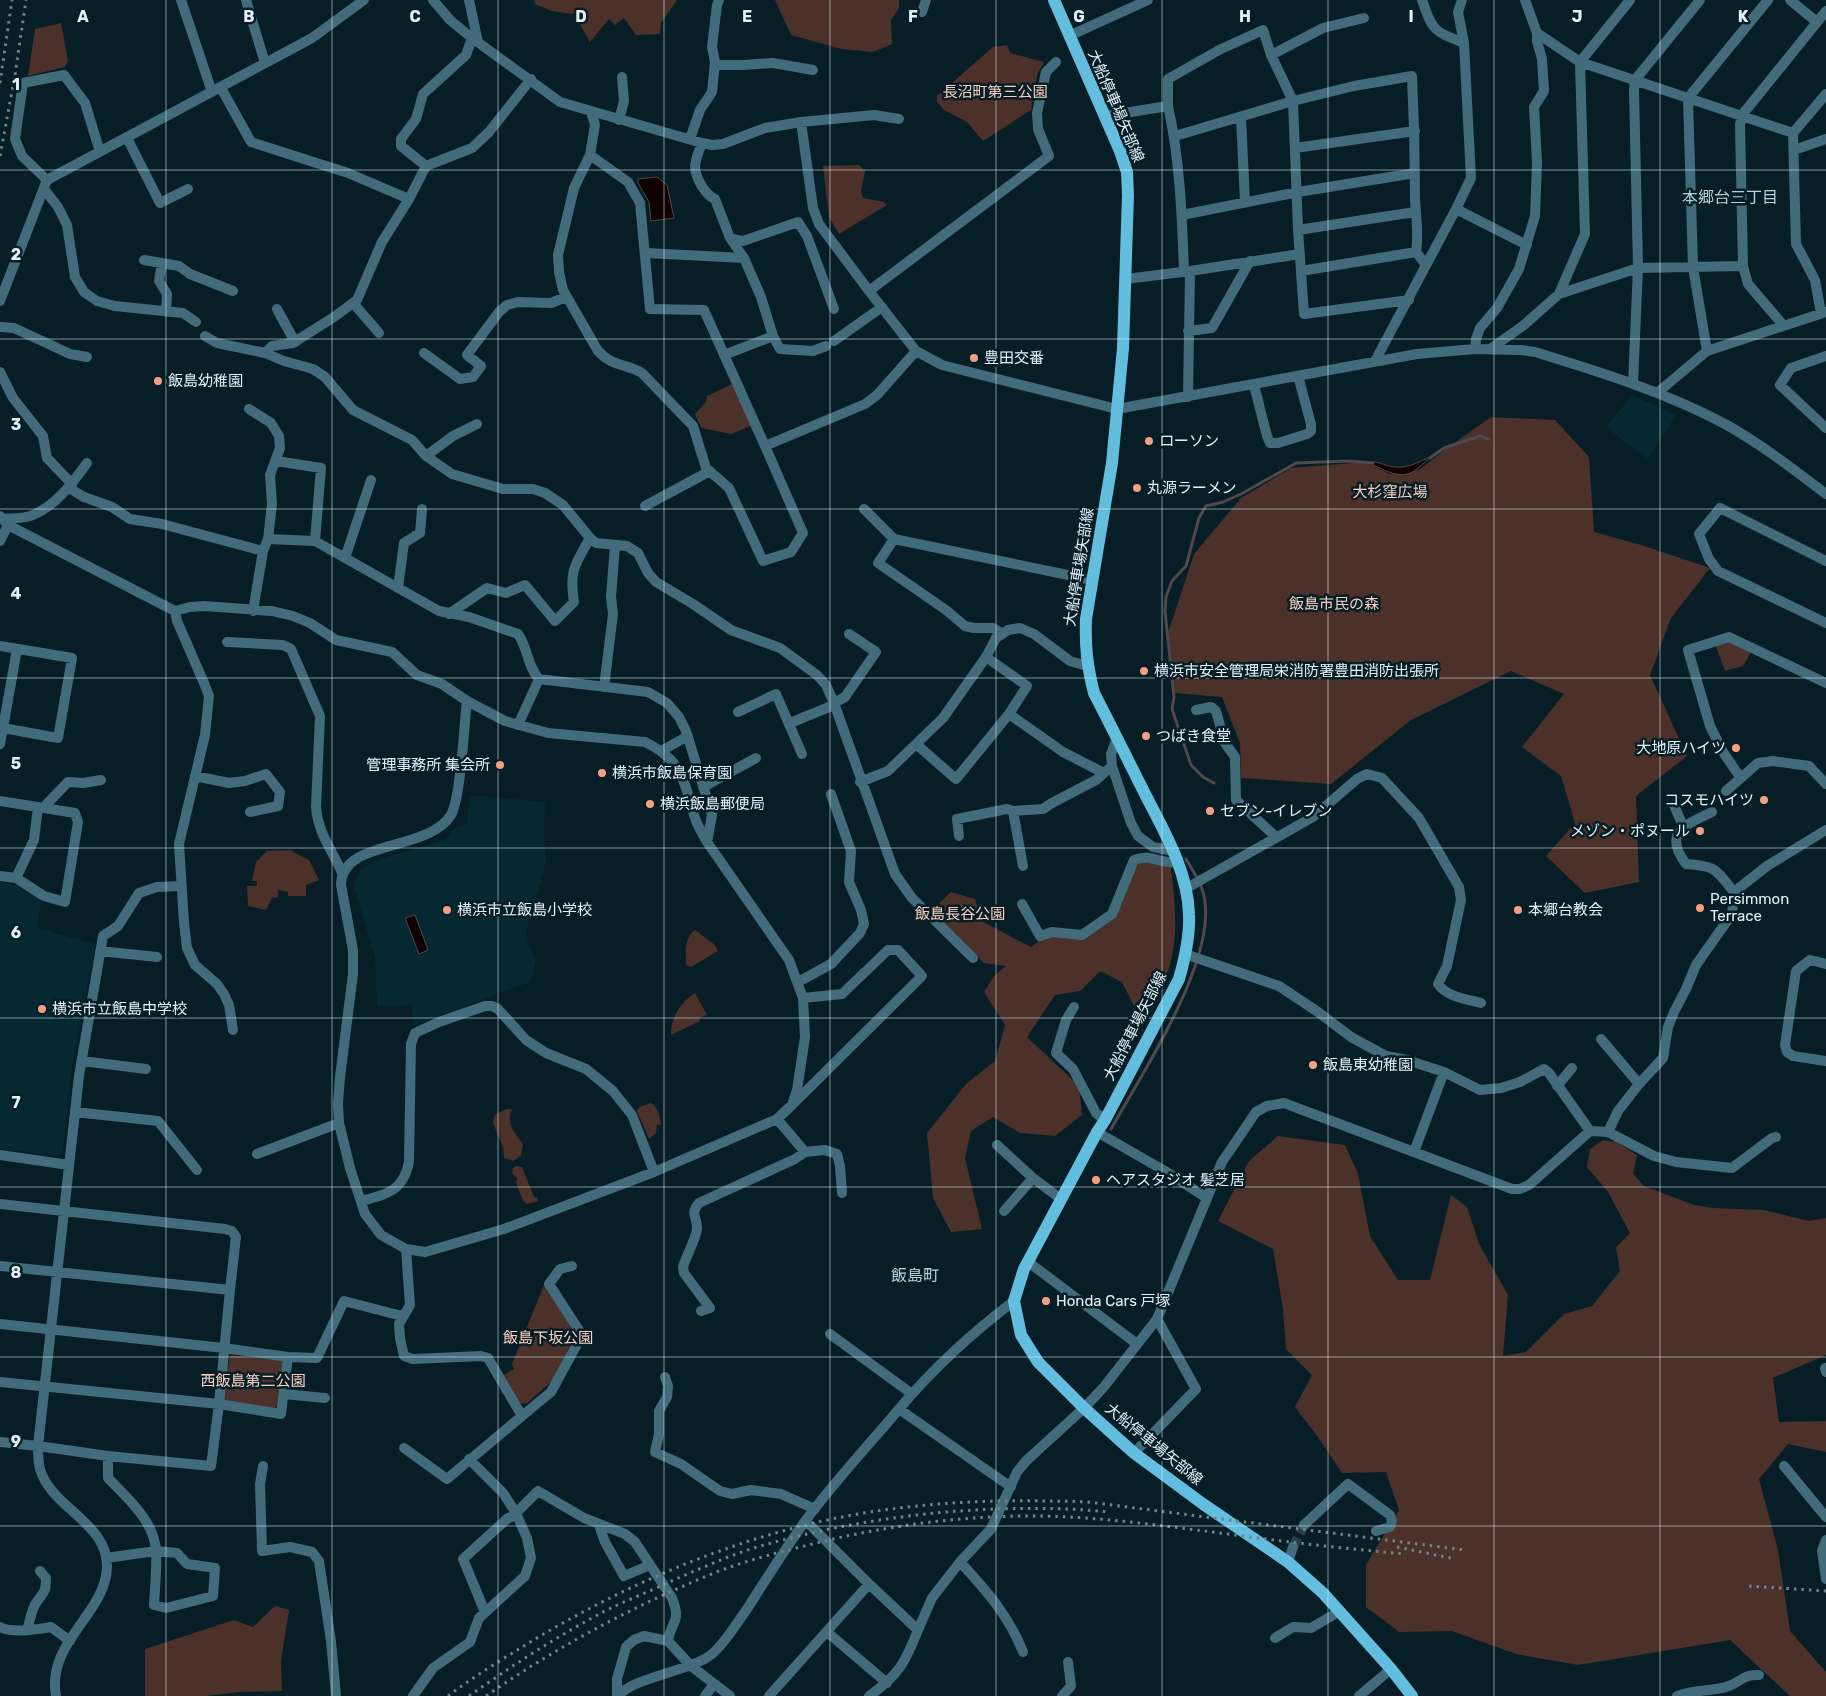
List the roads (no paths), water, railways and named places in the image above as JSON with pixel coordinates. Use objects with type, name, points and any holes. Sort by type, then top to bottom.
[{"type":"main road","name":"大船停車場矢部線","points":[[1054,0],[1106,116],[1127,172],[1128,195],[1123,348],[1112,463],[1086,619],[1085,643],[1087,666],[1094,693],[1176,856],[1185,890],[1189,914],[1189,932],[1179,979],[1028,1261],[1014,1301],[1021,1335],[1038,1362],[1084,1408],[1134,1453],[1203,1504],[1288,1562],[1323,1593],[1391,1668],[1409,1695]]},
{"type":"street","points":[[181,0],[216,90],[251,142],[348,173],[409,199]]},
{"type":"street","points":[[246,0],[265,63]]},
{"type":"street","points":[[0,301],[45,185],[100,152],[312,38],[364,0]]},
{"type":"street","points":[[433,0],[450,20],[560,102],[702,143],[712,145],[723,144],[765,128],[801,122],[874,115],[899,119]]},
{"type":"street","points":[[426,166],[401,146],[401,139],[416,119],[423,94],[466,55],[475,40],[469,0]]},
{"type":"street","points":[[690,139],[700,110],[712,92],[715,65],[712,47],[716,5],[719,0]]},
{"type":"street","points":[[922,12],[926,0]]},
{"type":"street","points":[[1069,36],[1148,0]]},
{"type":"street","points":[[1422,0],[1433,28],[1443,35],[1464,43]]},
{"type":"street","points":[[1375,361],[1409,300],[1471,178],[1464,43],[1458,12],[1462,0]]},
{"type":"street","points":[[1559,294],[1585,234],[1580,62],[1630,0]]},
{"type":"street","points":[[1633,384],[1638,268],[1635,80],[1700,0]]},
{"type":"street","points":[[1707,351],[1693,268],[1688,98],[1768,0]]},
{"type":"street","points":[[1790,0],[1817,22]]},
{"type":"street","points":[[1475,349],[1476,338],[1480,328],[1497,308],[1519,269],[1535,216],[1537,162],[1534,107],[1544,91],[1542,59],[1528,2]]},
{"type":"street","points":[[1783,325],[1748,284],[1743,266],[1740,125],[1742,115],[1826,11]]},
{"type":"street","points":[[1271,55],[1323,28],[1364,18]]},
{"type":"street","points":[[1188,397],[1187,271],[1175,136],[1168,106],[1168,79],[1219,50],[1263,30],[1271,55],[1293,101],[1298,230],[1304,314],[1409,300]]},
{"type":"street","points":[[1537,33],[1580,62],[1793,133]]},
{"type":"street","points":[[869,291],[1049,156],[1038,130],[1037,113],[1046,72],[1056,62]]},
{"type":"street","points":[[715,65],[773,63],[812,70]]},
{"type":"street","points":[[100,152],[85,103],[64,75],[23,83],[15,139],[22,156],[45,185],[58,207],[66,225],[75,277],[84,292],[97,301],[115,306],[183,313],[196,322]]},
{"type":"street","points":[[1175,136],[1293,101],[1354,86],[1412,76],[1418,239],[1416,252],[1426,265]]},
{"type":"street","points":[[619,120],[624,101],[622,77]]},
{"type":"street","points":[[265,353],[272,346],[295,342],[357,300],[382,242],[409,199],[426,166],[472,148],[489,132],[531,79]]},
{"type":"street","points":[[1657,393],[1707,351],[1824,312],[1814,280],[1796,244],[1793,133],[1826,94]]},
{"type":"street","points":[[1106,116],[1168,106]]},
{"type":"street","points":[[590,155],[628,182],[640,203],[650,310],[704,310],[740,387],[803,533],[791,552],[763,560],[729,488],[706,468],[692,426],[642,373],[613,363],[598,351],[563,290],[558,254],[574,188],[590,155],[595,125],[591,112]]},
{"type":"street","points":[[1241,117],[1245,202]]},
{"type":"street","points":[[801,122],[813,208],[819,224],[916,351],[942,365],[1117,409],[1417,354],[1475,349],[1522,350],[1535,352],[1633,384],[1726,425],[1761,447],[1826,494]]},
{"type":"street","points":[[1295,148],[1415,131]]},
{"type":"street","points":[[127,138],[160,203],[188,189]]},
{"type":"street","points":[[1794,150],[1826,139]]},
{"type":"street","points":[[702,143],[695,168],[698,178],[709,197],[715,199],[730,238],[744,258],[761,298],[773,336],[780,349],[813,351],[830,343],[882,307]]},
{"type":"street","points":[[1182,215],[1298,192],[1415,173]]},
{"type":"street","points":[[1456,209],[1527,245]]},
{"type":"street","points":[[1298,230],[1416,212]]},
{"type":"street","points":[[730,238],[743,241],[798,222],[807,236],[834,309]]},
{"type":"street","points":[[1301,271],[1416,252]]},
{"type":"street","points":[[646,253],[744,258]]},
{"type":"street","points":[[1126,279],[1300,254]]},
{"type":"street","points":[[144,260],[179,266],[190,274],[234,291]]},
{"type":"street","points":[[1188,331],[1212,328],[1250,261]]},
{"type":"street","points":[[162,264],[159,281],[166,294],[166,312]]},
{"type":"street","points":[[1490,349],[1524,325],[1559,294],[1638,268],[1743,266]]},
{"type":"street","points":[[424,353],[460,379],[473,377],[481,366],[467,355],[499,312],[507,305],[518,302],[551,303],[566,296]]},
{"type":"street","points":[[353,303],[379,333]]},
{"type":"street","points":[[276,309],[295,342]]},
{"type":"street","points":[[0,327],[14,328],[70,354],[87,357]]},
{"type":"street","points":[[205,336],[217,343],[265,353],[284,361],[313,369],[325,377],[353,410],[412,440],[426,456],[452,474],[503,489],[533,489],[545,493],[563,506],[596,543],[627,546],[638,553],[648,573],[656,582],[731,630],[780,648],[817,675],[826,685],[834,704],[860,782],[895,874],[912,898],[973,958]]},
{"type":"street","points":[[724,355],[773,336]]},
{"type":"street","points":[[765,446],[866,404],[877,395],[916,351]]},
{"type":"street","points":[[1826,356],[1791,368],[1780,386],[1826,428]]},
{"type":"street","points":[[0,372],[13,398],[43,436],[47,458],[70,486],[84,497],[112,507],[130,519],[162,524],[264,551]]},
{"type":"street","points":[[1254,385],[1266,436],[1270,443],[1278,443],[1311,431],[1311,424],[1298,376]]},
{"type":"street","points":[[249,409],[271,423],[279,436],[280,448],[270,475],[272,504],[268,539],[252,610]]},
{"type":"street","points":[[426,456],[453,436],[477,424]]},
{"type":"street","points":[[276,461],[321,468],[315,541]]},
{"type":"street","points":[[3,520],[33,515],[46,508],[70,486],[88,463]]},
{"type":"street","points":[[644,506],[710,471]]},
{"type":"street","points":[[345,558],[371,480]]},
{"type":"street","points":[[864,508],[894,539],[1092,580]]},
{"type":"street","points":[[1826,561],[1720,508],[1699,534],[1709,559],[1718,571],[1826,624]]},
{"type":"street","points":[[398,588],[404,543],[420,532],[422,509]]},
{"type":"street","points":[[0,541],[3,520]]},
{"type":"street","points":[[3,520],[175,611],[204,606],[272,612],[293,616],[310,623],[336,640],[392,652],[417,675],[442,684],[505,721],[566,736],[645,742],[661,751],[674,763],[683,776],[697,822],[707,842],[790,960],[803,998],[805,1037],[797,1090],[792,1105]]},
{"type":"street","points":[[449,614],[487,588],[506,593],[525,585],[555,620],[574,602],[571,583],[573,569],[590,538]]},
{"type":"street","points":[[268,539],[315,541],[439,610],[449,614],[469,617],[518,634],[522,640],[532,671],[539,679],[648,692],[667,703],[679,716],[688,736],[712,815],[707,842]]},
{"type":"street","points":[[894,539],[878,563],[946,610],[965,626],[994,628],[1000,633]]},
{"type":"street","points":[[604,686],[613,614],[611,597],[615,545]]},
{"type":"street","points":[[175,611],[177,621],[209,696],[205,735],[179,844],[187,948],[195,965],[217,984],[224,994],[229,1004],[233,1030]]},
{"type":"street","points":[[860,782],[888,771],[944,718],[986,657],[1000,633],[1020,628],[1034,634],[1070,661],[1087,666]]},
{"type":"street","points":[[790,723],[834,704],[845,697],[876,652],[849,634]]},
{"type":"street","points":[[1740,777],[1723,752],[1710,726],[1688,650],[1729,637],[1826,683]]},
{"type":"street","points":[[227,642],[283,645],[291,649],[320,716],[317,822],[322,836],[335,856],[342,873],[341,885],[352,941],[354,974],[340,1078],[339,1123],[350,1168],[365,1214],[377,1230],[390,1241],[406,1249],[424,1252],[460,1243],[504,1229],[654,1172],[777,1119],[922,976],[898,950],[888,950],[842,994],[803,998]]},
{"type":"street","points":[[0,646],[72,658],[58,738],[3,728]]},
{"type":"street","points":[[0,744],[17,649]]},
{"type":"street","points":[[916,744],[956,779],[1009,714],[1027,686],[986,657]]},
{"type":"street","points":[[518,725],[539,679]]},
{"type":"street","points":[[738,712],[776,694],[802,754]]},
{"type":"street","points":[[342,873],[355,858],[419,838],[430,833],[451,815],[456,799],[467,700]]},
{"type":"street","points":[[1196,710],[1211,707],[1216,711],[1225,743],[1235,757],[1236,800],[1276,837]]},
{"type":"street","points":[[1009,714],[1063,752],[1102,772]]},
{"type":"street","points":[[661,751],[688,736]]},
{"type":"street","points":[[1022,904],[1040,936],[1052,932],[1082,935],[1112,914],[1134,860],[1142,857],[1171,863],[1176,856],[1153,847],[1138,836],[1131,823],[1112,766],[1111,754],[1117,738]]},
{"type":"street","points":[[703,787],[756,758]]},
{"type":"street","points":[[1726,791],[1758,763],[1773,761],[1809,766],[1826,784]]},
{"type":"street","points":[[959,836],[957,819],[1007,809],[1014,811],[1043,809],[1052,802],[1096,780],[1102,772],[1112,766]]},
{"type":"street","points":[[195,776],[229,784],[266,774],[280,792],[278,806],[250,812]]},
{"type":"street","points":[[1185,890],[1313,817],[1357,779],[1367,774],[1382,778],[1419,818],[1459,887],[1461,900],[1447,966],[1438,984],[1442,990],[1449,994],[1481,1003]]},
{"type":"street","points":[[16,878],[34,840],[41,807],[68,782],[83,783],[101,780]]},
{"type":"street","points":[[798,982],[831,964],[860,934],[864,924],[861,910],[849,882],[851,851],[830,794]]},
{"type":"street","points":[[0,801],[75,813],[78,822],[65,902],[44,896],[16,878],[0,876]]},
{"type":"street","points":[[1674,805],[1683,826]]},
{"type":"street","points":[[1014,811],[1023,866]]},
{"type":"street","points":[[1608,1132],[1618,1111],[1663,1058],[1668,1028],[1696,965],[1732,914],[1734,892],[1715,870],[1705,866],[1686,864],[1678,853],[1676,843],[1678,834],[1683,826],[1712,812]]},
{"type":"street","points":[[1734,892],[1767,866],[1826,830]]},
{"type":"street","points":[[56,1696],[54,1676],[56,1667],[103,1589],[107,1566],[103,1547],[98,1538],[54,1493],[45,1480],[40,1470],[38,1446],[82,1061],[103,936],[118,926],[139,892],[157,887],[181,886]]},
{"type":"street","points":[[100,952],[157,957]]},
{"type":"street","points":[[1185,954],[1279,986],[1351,1037],[1386,1056],[1407,1060],[1444,1072],[1480,1090],[1508,1086],[1520,1082],[1544,1069],[1549,1073],[1590,1131]]},
{"type":"street","points":[[1826,964],[1810,960],[1796,971],[1785,1044],[1787,1052],[1793,1056],[1826,1061]]},
{"type":"street","points":[[361,1201],[375,1197],[400,1185],[406,1175],[409,1162],[410,1044],[415,1033],[439,1022],[485,1006],[492,1006],[498,1009],[526,1040],[546,1053],[586,1069],[613,1091],[632,1115],[654,1172]]},
{"type":"street","points":[[1074,1007],[1066,1020],[1056,1052],[1073,1069],[1096,1114],[1105,1120]]},
{"type":"street","points":[[1601,1039],[1639,1084]]},
{"type":"street","points":[[82,1061],[146,1069]]},
{"type":"street","points":[[1557,1086],[1572,1068]]},
{"type":"street","points":[[1414,1152],[1444,1072]]},
{"type":"street","points":[[869,1696],[887,1683],[907,1659],[932,1598],[960,1562],[991,1529],[1017,1472],[1026,1461],[1084,1408],[1157,1319],[1222,1162],[1256,1112],[1267,1106],[1284,1103],[1512,1189],[1520,1189],[1529,1185],[1590,1131],[1608,1132],[1654,1156],[1676,1162],[1732,1168],[1776,1137]]},
{"type":"street","points":[[75,1112],[158,1121],[194,1158],[198,1170]]},
{"type":"street","points":[[777,1119],[805,1152]]},
{"type":"street","points":[[257,1154],[339,1123]]},
{"type":"street","points":[[1097,1132],[1165,1171],[1207,1198]]},
{"type":"street","points":[[996,1145],[1033,1178],[1061,1199]]},
{"type":"street","points":[[701,1311],[710,1308],[684,1273],[683,1267],[697,1229],[693,1214],[699,1203],[796,1159],[805,1152],[825,1150],[837,1154],[842,1193]]},
{"type":"street","points":[[0,1155],[69,1165]]},
{"type":"street","points":[[1004,1210],[1033,1178]]},
{"type":"street","points":[[0,1204],[224,1228],[232,1231],[236,1237],[211,1466],[108,1456],[0,1442]]},
{"type":"street","points":[[406,1249],[410,1305],[399,1324],[404,1356],[413,1358],[481,1356],[488,1358],[522,1416]]},
{"type":"street","points":[[1028,1261],[1137,1344]]},
{"type":"street","points":[[0,1266],[230,1290]]},
{"type":"street","points":[[404,1448],[447,1479],[551,1392],[582,1335],[549,1284],[560,1269],[572,1266]]},
{"type":"street","points":[[0,1324],[224,1348],[288,1357],[317,1358],[344,1301],[402,1316]]},
{"type":"street","points":[[618,1696],[631,1687],[691,1666],[712,1654],[733,1628],[815,1509],[899,1409],[912,1394],[988,1321],[1014,1301]]},
{"type":"street","points":[[1134,1453],[1196,1389],[1157,1319]]},
{"type":"street","points":[[830,1334],[912,1394]]},
{"type":"street","points":[[0,1382],[219,1404],[282,1414],[288,1357]]},
{"type":"street","points":[[665,1377],[668,1386],[667,1397],[659,1411],[659,1434],[655,1452],[681,1464],[720,1491],[732,1494],[751,1490],[782,1494],[815,1509]]},
{"type":"street","points":[[284,1394],[325,1398]]},
{"type":"street","points":[[899,1409],[1011,1487]]},
{"type":"street","points":[[106,1558],[156,1551],[177,1553],[188,1564],[215,1568],[213,1596],[166,1608],[154,1605],[156,1551],[149,1527],[137,1508],[108,1478],[108,1456]]},
{"type":"street","points":[[413,1696],[433,1668],[470,1642],[479,1618],[525,1576],[531,1558],[527,1538],[516,1514],[503,1493],[469,1459]]},
{"type":"street","points":[[263,1466],[260,1484],[262,1551],[290,1546],[312,1552],[319,1562],[331,1641],[336,1696]]},
{"type":"street","points":[[1784,1466],[1826,1517]]},
{"type":"street","points":[[1304,1525],[1348,1484],[1390,1515],[1392,1521],[1390,1527],[1376,1531]]},
{"type":"street","points":[[485,1612],[463,1559],[508,1518],[516,1514],[538,1491],[584,1518],[626,1534],[635,1542],[672,1598],[676,1608],[676,1620],[668,1641]]},
{"type":"street","points":[[806,1521],[918,1630]]},
{"type":"street","points":[[599,1525],[605,1542],[624,1576],[650,1565]]},
{"type":"street","points":[[1826,1540],[1822,1551],[1826,1579]]},
{"type":"street","points":[[1288,1562],[1293,1547]]},
{"type":"street","points":[[960,1562],[999,1606],[1016,1633],[1023,1652]]},
{"type":"street","points":[[27,1630],[35,1604],[46,1588],[46,1578],[40,1571]]},
{"type":"street","points":[[769,1696],[870,1584]]},
{"type":"street","points":[[1275,1638],[1293,1627],[1311,1628],[1340,1611]]},
{"type":"street","points":[[0,1628],[4,1630],[27,1630],[51,1627],[70,1641]]},
{"type":"street","points":[[827,1632],[887,1683]]},
{"type":"street","points":[[618,1696],[617,1679],[626,1648],[634,1640],[644,1636],[668,1641],[691,1666],[730,1696]]},
{"type":"street","points":[[1062,1696],[1071,1686],[1068,1662]]},
{"type":"street","points":[[1359,1696],[1391,1668]]},
{"type":"street","points":[[1677,1696],[1729,1686],[1748,1674],[1759,1675]]},
{"type":"street","points":[[705,1696],[714,1684]]},
{"type":"waterway","points":[[1430,458],[1444,448],[1480,436],[1489,439]]},
{"type":"waterway","points":[[1214,783],[1203,777],[1191,765],[1172,709],[1174,697],[1165,611],[1166,597],[1172,581],[1186,566],[1199,518],[1206,506],[1223,502],[1241,494],[1296,463],[1349,461],[1373,463]]},
{"type":"waterway","points":[[1111,1129],[1159,1046],[1176,1012],[1191,978],[1201,945],[1206,915],[1202,889],[1186,859]]},
{"type":"tunnel","points":[[1293,1547],[1304,1525]]},
{"type":"railway","points":[[0,83],[12,0]]},
{"type":"railway","points":[[0,156],[26,0]]},
{"type":"railway","points":[[448,1696],[497,1662],[572,1618],[666,1572],[764,1536],[814,1523],[865,1513],[917,1506],[960,1503],[1088,1502],[1465,1550]]},
{"type":"railway","points":[[469,1696],[536,1651],[607,1610],[716,1562],[764,1545],[849,1525],[937,1513],[1024,1508],[1109,1512]]},
{"type":"railway","points":[[486,1696],[570,1643],[628,1612],[688,1584],[719,1571],[756,1559],[881,1529],[971,1518],[1056,1516],[1130,1522],[1406,1554]]},
{"type":"railway","points":[[1397,1547],[1455,1559]]},
{"type":"railway","points":[[1749,1586],[1826,1591]]},
{"type":"place","name":"豊田交番","points":[[974,358]]},
{"type":"place","name":"飯島幼稚園","points":[[158,381]]},
{"type":"place","name":"ローソン","points":[[1149,441]]},
{"type":"place","name":"丸源ラーメン","points":[[1137,488]]},
{"type":"place","name":"横浜市安全管理局栄消防署豊田消防出張所","points":[[1144,671]]},
{"type":"place","name":"つばき食堂","points":[[1146,736]]},
{"type":"place","name":"大地原ハイツ","points":[[1736,748]]},
{"type":"place","name":"管理事務所 集会所","points":[[500,765]]},
{"type":"place","name":"横浜市飯島保育園","points":[[602,773]]},
{"type":"place","name":"コスモハイツ","points":[[1764,800]]},
{"type":"place","name":"横浜飯島郵便局","points":[[650,804]]},
{"type":"place","name":"セブン-イレブン","points":[[1210,811]]},
{"type":"place","name":"メゾン・ポヌール","points":[[1700,831]]},
{"type":"place","name":"Persimmon Terrace","points":[[1700,908]]},
{"type":"place","name":"横浜市立飯島小学校","points":[[447,910]]},
{"type":"place","name":"本郷台教会","points":[[1518,910]]},
{"type":"place","name":"横浜市立飯島中学校","points":[[42,1009]]},
{"type":"place","name":"飯島東幼稚園","points":[[1313,1065]]},
{"type":"place","name":"ヘアスタジオ 髪芝居","points":[[1096,1180]]},
{"type":"place","name":"Honda Cars 戸塚","points":[[1046,1301]]},
{"type":"district","name":"本郷台三丁目","points":[[1730,197]]},
{"type":"district","name":"飯島町","points":[[915,1275]]},
{"type":"park label","name":"長沼町第三公園","points":[[995,92]]},
{"type":"park label","name":"大杉窪広場","points":[[1390,492]]},
{"type":"park label","name":"飯島市民の森","points":[[1334,604]]},
{"type":"park label","name":"飯島長谷公園","points":[[960,914]]},
{"type":"park label","name":"飯島下坂公園","points":[[548,1338]]},
{"type":"park label","name":"西飯島第二公園","points":[[253,1381]]}]
